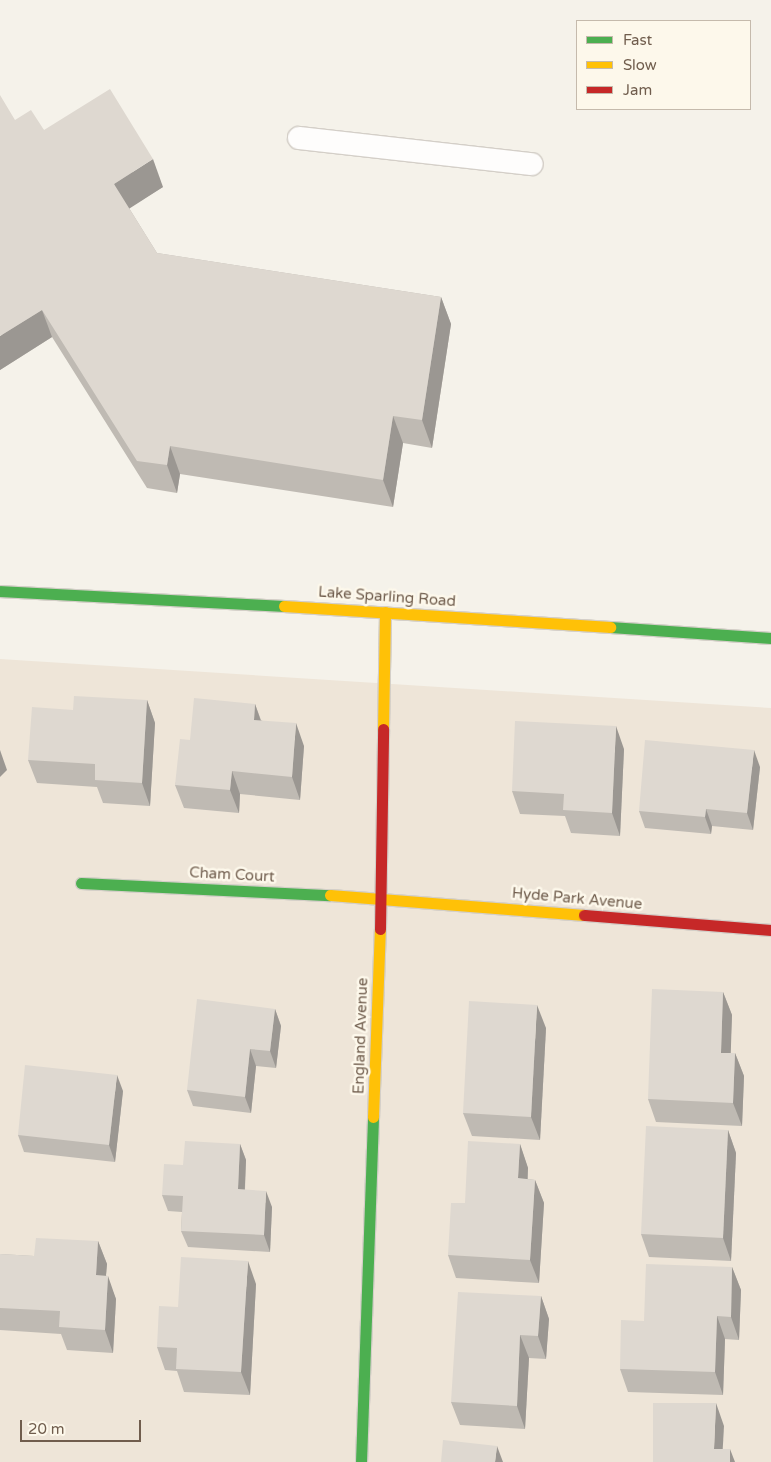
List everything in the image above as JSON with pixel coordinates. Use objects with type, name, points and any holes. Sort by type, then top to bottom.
[{"type":"street","name":"Lake Sparling Road","points":[[0,591],[385,612],[771,638]]},
{"type":"street","name":"England Avenue","points":[[361,1462],[381,898],[385,612]]},
{"type":"street","name":"Cham Court","points":[[81,883],[381,898]]},
{"type":"street","name":"Hyde Park Avenue","points":[[381,898],[771,930]]},
{"type":"lane","points":[[299,138],[532,164]]},
{"type":"shaded area","points":[[0,659],[771,708],[771,1462],[0,1462]]},
{"type":"building","points":[[110,89],[153,159],[114,184],[157,253],[441,297],[422,420],[393,416],[383,480],[170,446],[167,465],[137,461],[42,310],[0,336],[0,95],[15,120],[31,110],[44,130]]},
{"type":"building","points":[[74,696],[147,700],[142,783],[95,780],[95,764],[28,760],[32,707],[73,710]]},
{"type":"building","points":[[194,698],[255,704],[254,720],[296,723],[292,777],[232,771],[230,790],[175,785],[180,739],[190,740]]},
{"type":"building","points":[[515,721],[616,726],[612,813],[563,810],[564,794],[512,791]]},
{"type":"building","points":[[645,740],[754,750],[747,813],[706,809],[705,817],[639,811]]},
{"type":"building","points":[[652,989],[723,992],[721,1053],[735,1053],[733,1103],[648,1099]]},
{"type":"building","points":[[197,999],[275,1009],[270,1051],[250,1049],[245,1097],[187,1090]]},
{"type":"building","points":[[469,1001],[537,1005],[531,1117],[463,1113]]},
{"type":"building","points":[[25,1065],[117,1075],[109,1145],[18,1135]]},
{"type":"building","points":[[646,1126],[728,1130],[723,1238],[641,1234]]},
{"type":"building","points":[[185,1141],[240,1144],[238,1189],[266,1191],[264,1235],[181,1231],[183,1196],[162,1195],[164,1164],[183,1165]]},
{"type":"building","points":[[468,1141],[520,1144],[518,1178],[535,1180],[530,1260],[448,1255],[451,1203],[465,1203]]},
{"type":"building","points":[[36,1238],[98,1241],[96,1275],[108,1276],[105,1330],[59,1327],[60,1311],[0,1308],[0,1254],[34,1256]]},
{"type":"building","points":[[181,1257],[248,1261],[241,1372],[176,1369],[177,1348],[157,1347],[159,1306],[178,1307]]},
{"type":"building","points":[[646,1264],[732,1267],[731,1317],[717,1316],[715,1372],[620,1369],[621,1320],[644,1321]]},
{"type":"building","points":[[458,1292],[541,1296],[538,1336],[520,1335],[517,1406],[451,1402]]},
{"type":"building","points":[[653,1403],[716,1403],[714,1449],[730,1449],[730,1462],[653,1462]]},
{"type":"building","points":[[443,1440],[497,1446],[495,1462],[441,1462]]},
{"type":"traffic: fast","points":[[0,591],[284,606]]},
{"type":"traffic: fast","points":[[610,627],[771,638]]},
{"type":"traffic: fast","points":[[81,883],[330,895]]},
{"type":"traffic: fast","points":[[361,1462],[373,1117]]},
{"type":"traffic: slow","points":[[284,606],[610,627]]},
{"type":"traffic: slow","points":[[383,729],[385,612]]},
{"type":"traffic: slow","points":[[330,895],[584,915]]},
{"type":"traffic: slow","points":[[373,1117],[380,929]]},
{"type":"traffic: jam","points":[[380,929],[383,729]]},
{"type":"traffic: jam","points":[[584,915],[771,930]]}]
